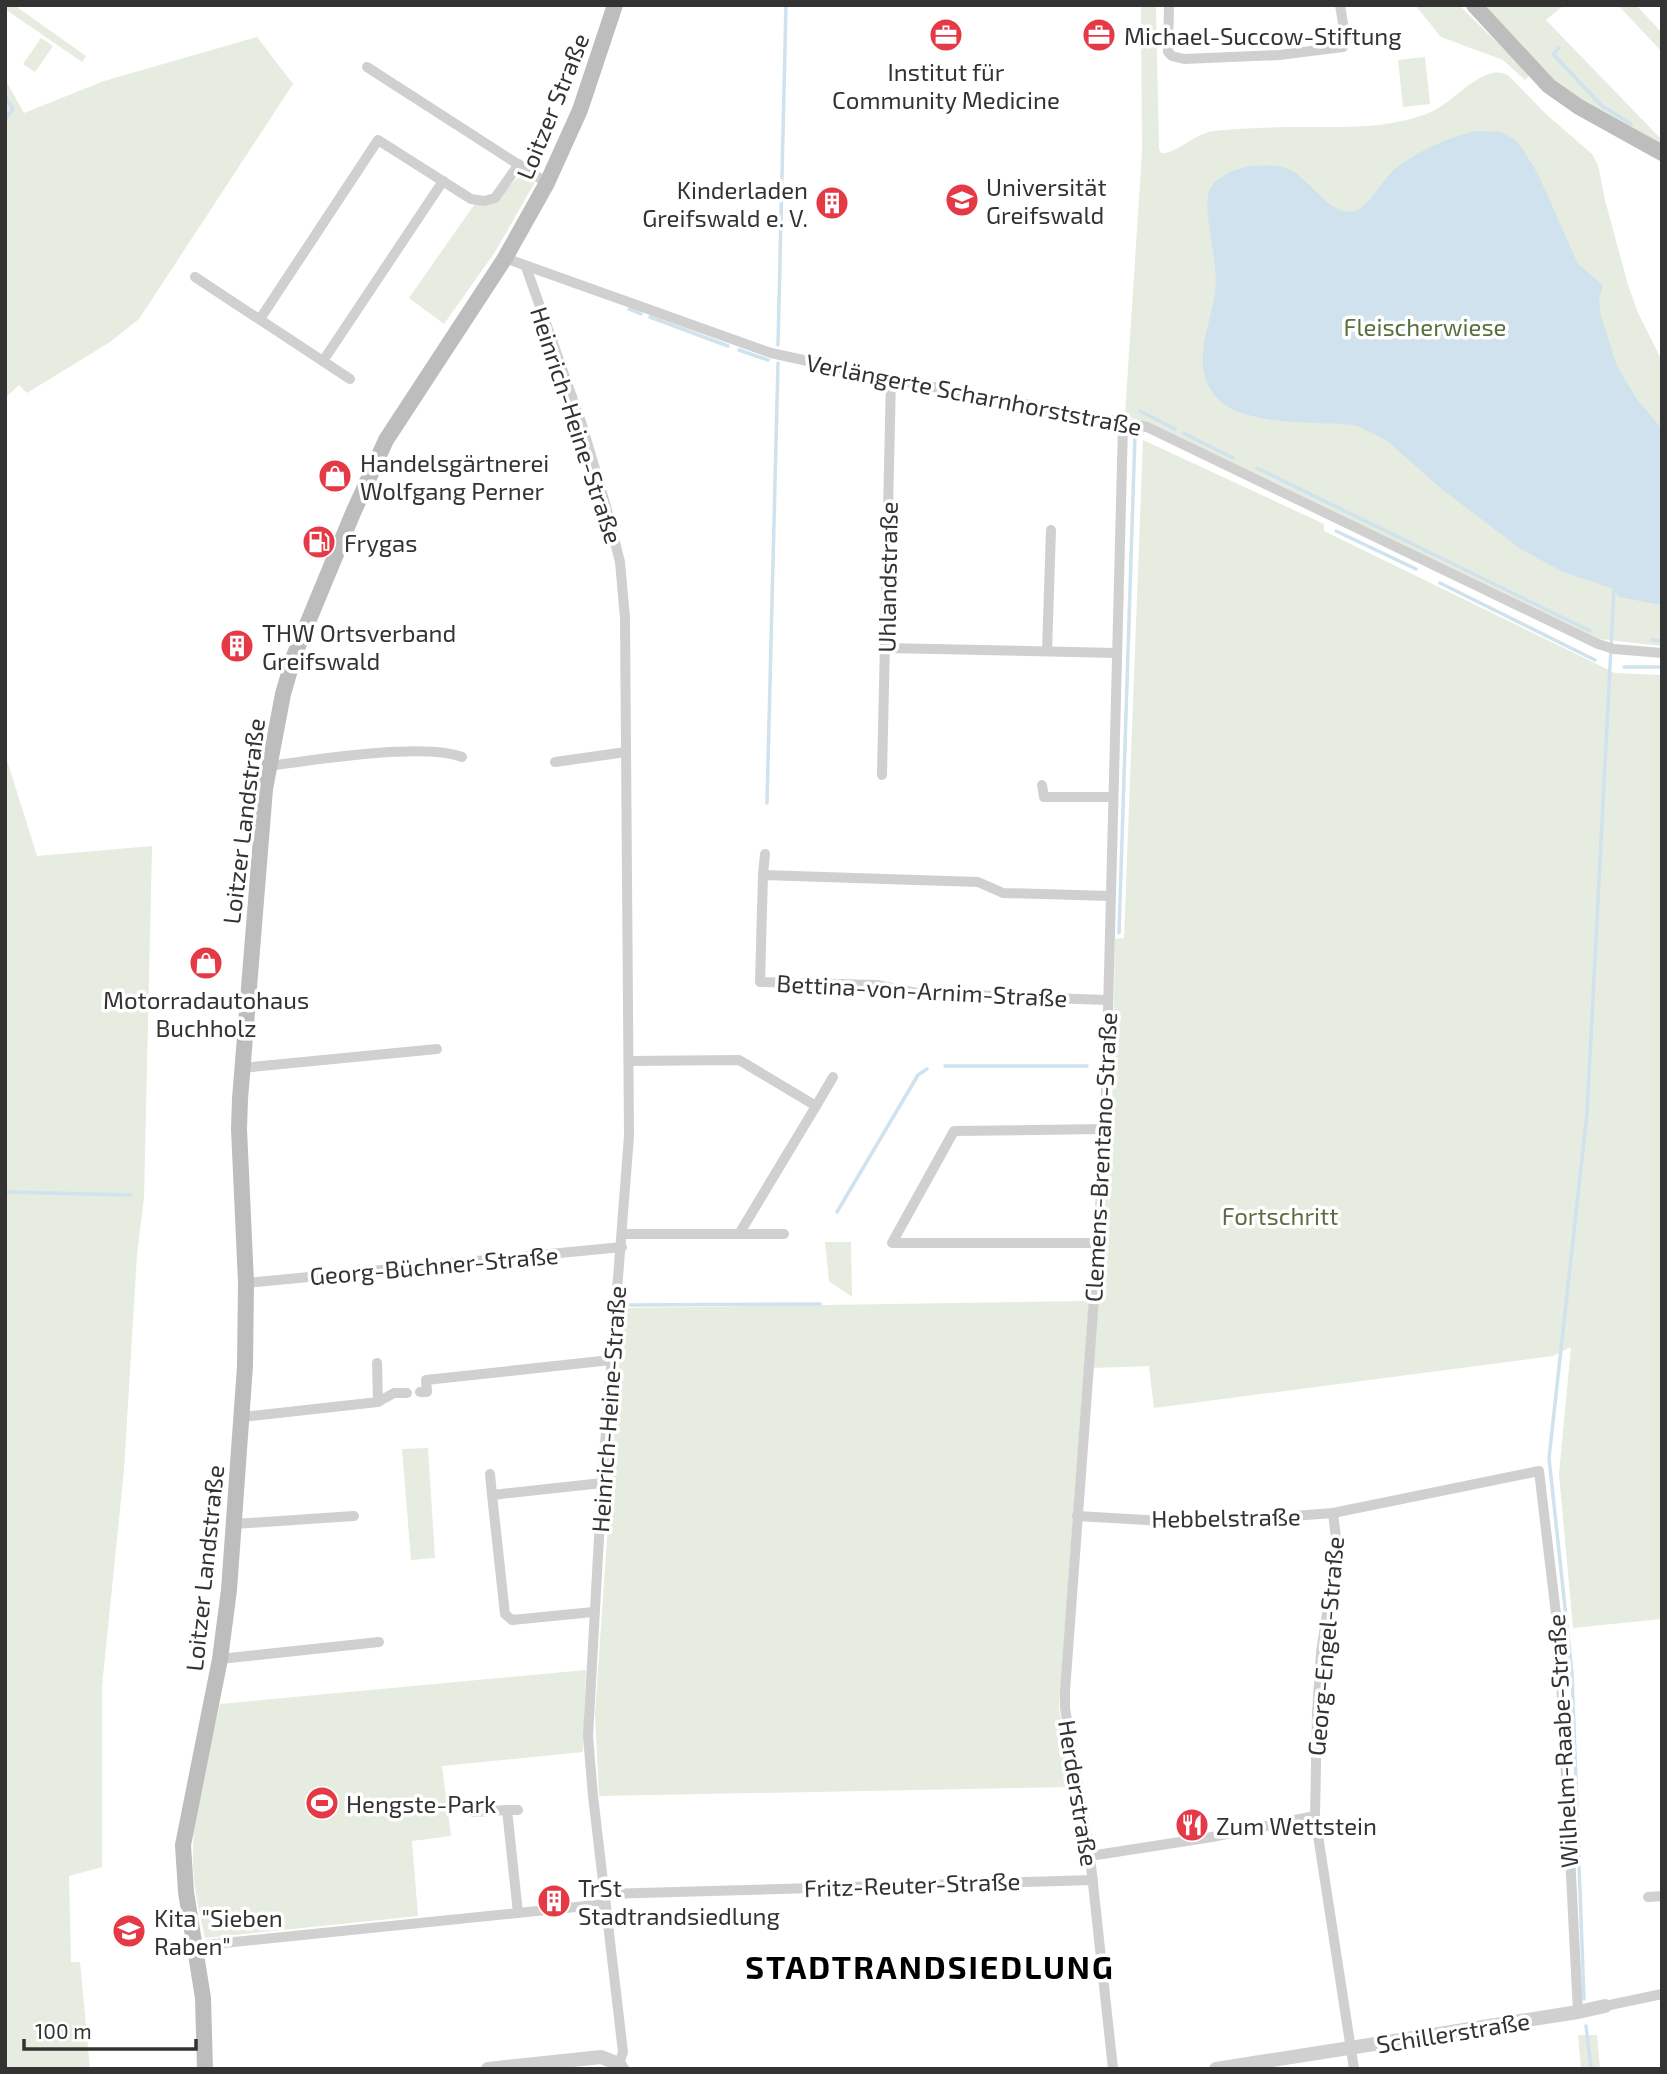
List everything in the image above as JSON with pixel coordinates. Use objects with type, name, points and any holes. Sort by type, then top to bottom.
[{"type":"main road","name":"Loitzer Straße","points":[[505,258],[547,183],[580,110],[615,5]]},
{"type":"main road","points":[[1474,5],[1549,86],[1579,107],[1662,153]]},
{"type":"main road","name":"Loitzer Landstraße","points":[[205,2069],[203,1998],[186,1892],[183,1845],[220,1659],[229,1590],[245,1366],[246,1283],[239,1129],[260,834],[269,766],[283,694],[294,656],[381,453],[505,258]]},
{"type":"street","points":[[1169,5],[1168,52],[1184,59],[1279,55],[1343,47],[1346,42],[1340,5]]},
{"type":"street","points":[[367,67],[547,183]]},
{"type":"street","points":[[260,319],[378,139],[471,199],[484,201],[495,198],[519,164]]},
{"type":"street","points":[[323,361],[443,181]]},
{"type":"street","name":"Verlängerte Scharnhorststraße","points":[[505,258],[771,353],[1147,428],[1610,647],[1662,653]]},
{"type":"street","name":"Heinrich-Heine-Straße","points":[[526,267],[582,425],[620,562],[625,618],[629,1136],[593,1612],[588,1753],[623,2052],[620,2066]]},
{"type":"street","points":[[195,277],[350,379]]},
{"type":"street","name":"Uhlandstraße","points":[[882,775],[891,379]]},
{"type":"street","name":"Clemens-Brentano-Straße","points":[[1077,1516],[1105,1129],[1123,424]]},
{"type":"street","points":[[1047,651],[1051,530]]},
{"type":"street","points":[[886,648],[1116,653]]},
{"type":"street","points":[[269,766],[351,756],[419,752],[462,757]]},
{"type":"street","points":[[555,762],[626,752]]},
{"type":"street","points":[[1042,785],[1044,797],[1112,797]]},
{"type":"street","name":"Bettina-von-Arnim-Straße","points":[[765,854],[760,982],[877,985],[917,993],[1107,1000]]},
{"type":"street","points":[[763,876],[978,882],[1003,893],[1110,895]]},
{"type":"street","points":[[242,1068],[437,1049]]},
{"type":"street","points":[[629,1061],[739,1060],[816,1106]]},
{"type":"street","points":[[739,1234],[833,1077]]},
{"type":"street","points":[[1098,1243],[892,1243],[954,1131],[1105,1129]]},
{"type":"street","points":[[623,1234],[784,1234]]},
{"type":"street","name":"Georg-Büchner-Straße","points":[[246,1283],[622,1247]]},
{"type":"street","points":[[420,1392],[427,1392],[426,1380],[611,1360]]},
{"type":"street","points":[[377,1363],[378,1402]]},
{"type":"street","points":[[242,1418],[378,1402],[394,1393],[407,1393]]},
{"type":"street","name":"Hebbelstraße","points":[[1077,1516],[1198,1522],[1333,1513],[1539,1471]]},
{"type":"street","name":"Wilhelm-Raabe-Straße","points":[[1539,1471],[1559,1639],[1578,2012]]},
{"type":"street","points":[[490,1474],[505,1614],[512,1620],[593,1612]]},
{"type":"street","points":[[492,1495],[602,1483]]},
{"type":"street","name":"Georg-Engel-Straße","points":[[1333,1513],[1337,1546],[1320,1665],[1315,1816],[1354,2069]]},
{"type":"street","points":[[234,1524],[355,1516]]},
{"type":"street","name":"Herderstraße","points":[[1077,1516],[1065,1708],[1090,1856],[1114,2069]]},
{"type":"street","points":[[220,1659],[379,1642]]},
{"type":"street","points":[[473,1812],[513,1810],[518,1913]]},
{"type":"street","points":[[1090,1856],[1315,1816]]},
{"type":"street","name":"Fritz-Reuter-Straße","points":[[195,1946],[518,1913],[605,1899],[861,1885],[1093,1880]]},
{"type":"street","points":[[1648,1897],[1662,1896]]},
{"type":"street","points":[[1605,2006],[1662,1994]]},
{"type":"street","name":"Schillerstraße","points":[[1216,2069],[1605,2006]]},
{"type":"street","points":[[488,2069],[601,2057],[620,2066]]},
{"type":"green space","points":[[5,5],[14,5],[86,56],[82,62],[5,9]]},
{"type":"green space","name":"Fleischerwiese","points":[[1141,5],[1156,5],[1161,153],[1173,151],[1214,131],[1271,127],[1353,127],[1400,122],[1431,112],[1479,79],[1499,72],[1508,75],[1547,115],[1592,154],[1598,165],[1628,285],[1638,313],[1662,361],[1662,646],[1599,639],[1176,436],[1125,415],[1142,152]]},
{"type":"green space","points":[[1415,5],[1459,5],[1530,75],[1525,80],[1503,60],[1441,37]]},
{"type":"green space","points":[[1485,5],[1564,5],[1546,20],[1662,140],[1662,145],[1602,113],[1556,82],[1524,51]]},
{"type":"green space","points":[[1618,5],[1636,5],[1662,33],[1662,52]]},
{"type":"green space","points":[[257,37],[293,84],[139,319],[110,342],[27,393],[19,385],[5,398],[5,79],[24,113],[104,81]]},
{"type":"green space","points":[[41,38],[53,46],[35,72],[23,64]]},
{"type":"green space","points":[[1425,57],[1430,104],[1403,107],[1398,60]]},
{"type":"green space","points":[[522,177],[535,182],[495,252],[444,324],[409,298],[476,202],[508,188],[516,179]]},
{"type":"green space","name":"Fortschritt","points":[[1143,440],[1324,524],[1324,531],[1615,673],[1662,675],[1662,1619],[1573,1628],[1559,1474],[1571,1347],[1553,1356],[1154,1408],[1149,1366],[1093,1368],[1112,1117],[1115,939],[1124,938]]},
{"type":"green space","points":[[5,754],[37,856],[152,846],[144,1198],[137,1254],[124,1470],[102,1686],[102,1867],[69,1876],[71,1962],[80,1962],[90,2069],[5,2069]]},
{"type":"green space","points":[[825,1242],[851,1242],[852,1297],[829,1281]]},
{"type":"green space","points":[[1089,1301],[1059,1708],[1073,1787],[599,1796],[595,1713],[623,1308]]},
{"type":"green space","points":[[428,1448],[435,1558],[411,1560],[402,1449]]},
{"type":"green space","name":"Hengste-Park","points":[[586,1670],[583,1752],[442,1766],[451,1836],[412,1841],[418,1916],[205,1938],[196,1896],[194,1834],[202,1778],[220,1704]]},
{"type":"green space","points":[[1578,2035],[1597,2035],[1600,2069],[1581,2069]]},
{"type":"water","name":"Fleischerwiese","points":[[1476,131],[1501,132],[1514,139],[1522,148],[1538,174],[1578,264],[1603,285],[1599,299],[1601,316],[1617,366],[1636,398],[1662,429],[1662,605],[1619,597],[1614,589],[1563,572],[1522,550],[1443,490],[1386,440],[1355,425],[1282,421],[1244,414],[1217,398],[1208,385],[1203,356],[1216,281],[1208,199],[1214,183],[1235,170],[1253,166],[1281,167],[1298,175],[1338,209],[1355,211],[1365,205],[1390,174],[1403,163],[1433,146]]},
{"type":"waterway","points":[[778,345],[786,5]]},
{"type":"waterway","points":[[1559,48],[1553,54],[1602,106],[1631,124]]},
{"type":"waterway","points":[[5,97],[13,109],[5,120]]},
{"type":"waterway","points":[[629,309],[641,314]]},
{"type":"waterway","points":[[650,317],[728,346]]},
{"type":"waterway","points":[[739,350],[768,360]]},
{"type":"waterway","points":[[767,803],[778,363]]},
{"type":"waterway","points":[[1140,411],[1175,429]]},
{"type":"waterway","points":[[1183,433],[1233,458]]},
{"type":"waterway","points":[[1119,933],[1135,434]]},
{"type":"waterway","points":[[1257,468],[1590,631]]},
{"type":"waterway","points":[[1336,531],[1416,569]]},
{"type":"waterway","points":[[1440,583],[1595,660]]},
{"type":"waterway","points":[[1584,1999],[1572,1673],[1549,1458],[1587,1114],[1614,589]]},
{"type":"waterway","points":[[1652,640],[1662,641]]},
{"type":"waterway","points":[[1624,667],[1662,667]]},
{"type":"waterway","points":[[945,1066],[1087,1066]]},
{"type":"waterway","points":[[837,1212],[918,1075],[927,1069]]},
{"type":"waterway","points":[[5,1192],[131,1195]]},
{"type":"waterway","points":[[630,1305],[820,1304]]},
{"type":"waterway","points":[[1586,2026],[1591,2069]]},
{"type":"place","name":"Institut für Community Medicine","points":[[946,35]]},
{"type":"place","name":"Michael-Succow-Stiftung","points":[[1099,35]]},
{"type":"place","name":"Universität Greifswald","points":[[962,200]]},
{"type":"place","name":"Kinderladen Greifswald e. V.","points":[[832,203]]},
{"type":"place","name":"Handelsgärtnerei Wolfgang Perner","points":[[335,476]]},
{"type":"place","name":"Frygas","points":[[319,542]]},
{"type":"place","name":"THW Ortsverband Greifswald","points":[[237,646]]},
{"type":"place","name":"Motorradautohaus Buchholz","points":[[206,963]]},
{"type":"place","name":"Hengste-Park","points":[[322,1803]]},
{"type":"place","name":"Zum Wettstein","points":[[1192,1825]]},
{"type":"place","name":"TrSt Stadtrandsiedlung","points":[[554,1901]]},
{"type":"place","name":"Kita \"Sieben Raben\"","points":[[129,1931]]},
{"type":"district","name":"STADTRANDSIEDLUNG","points":[[930,1966]]}]
